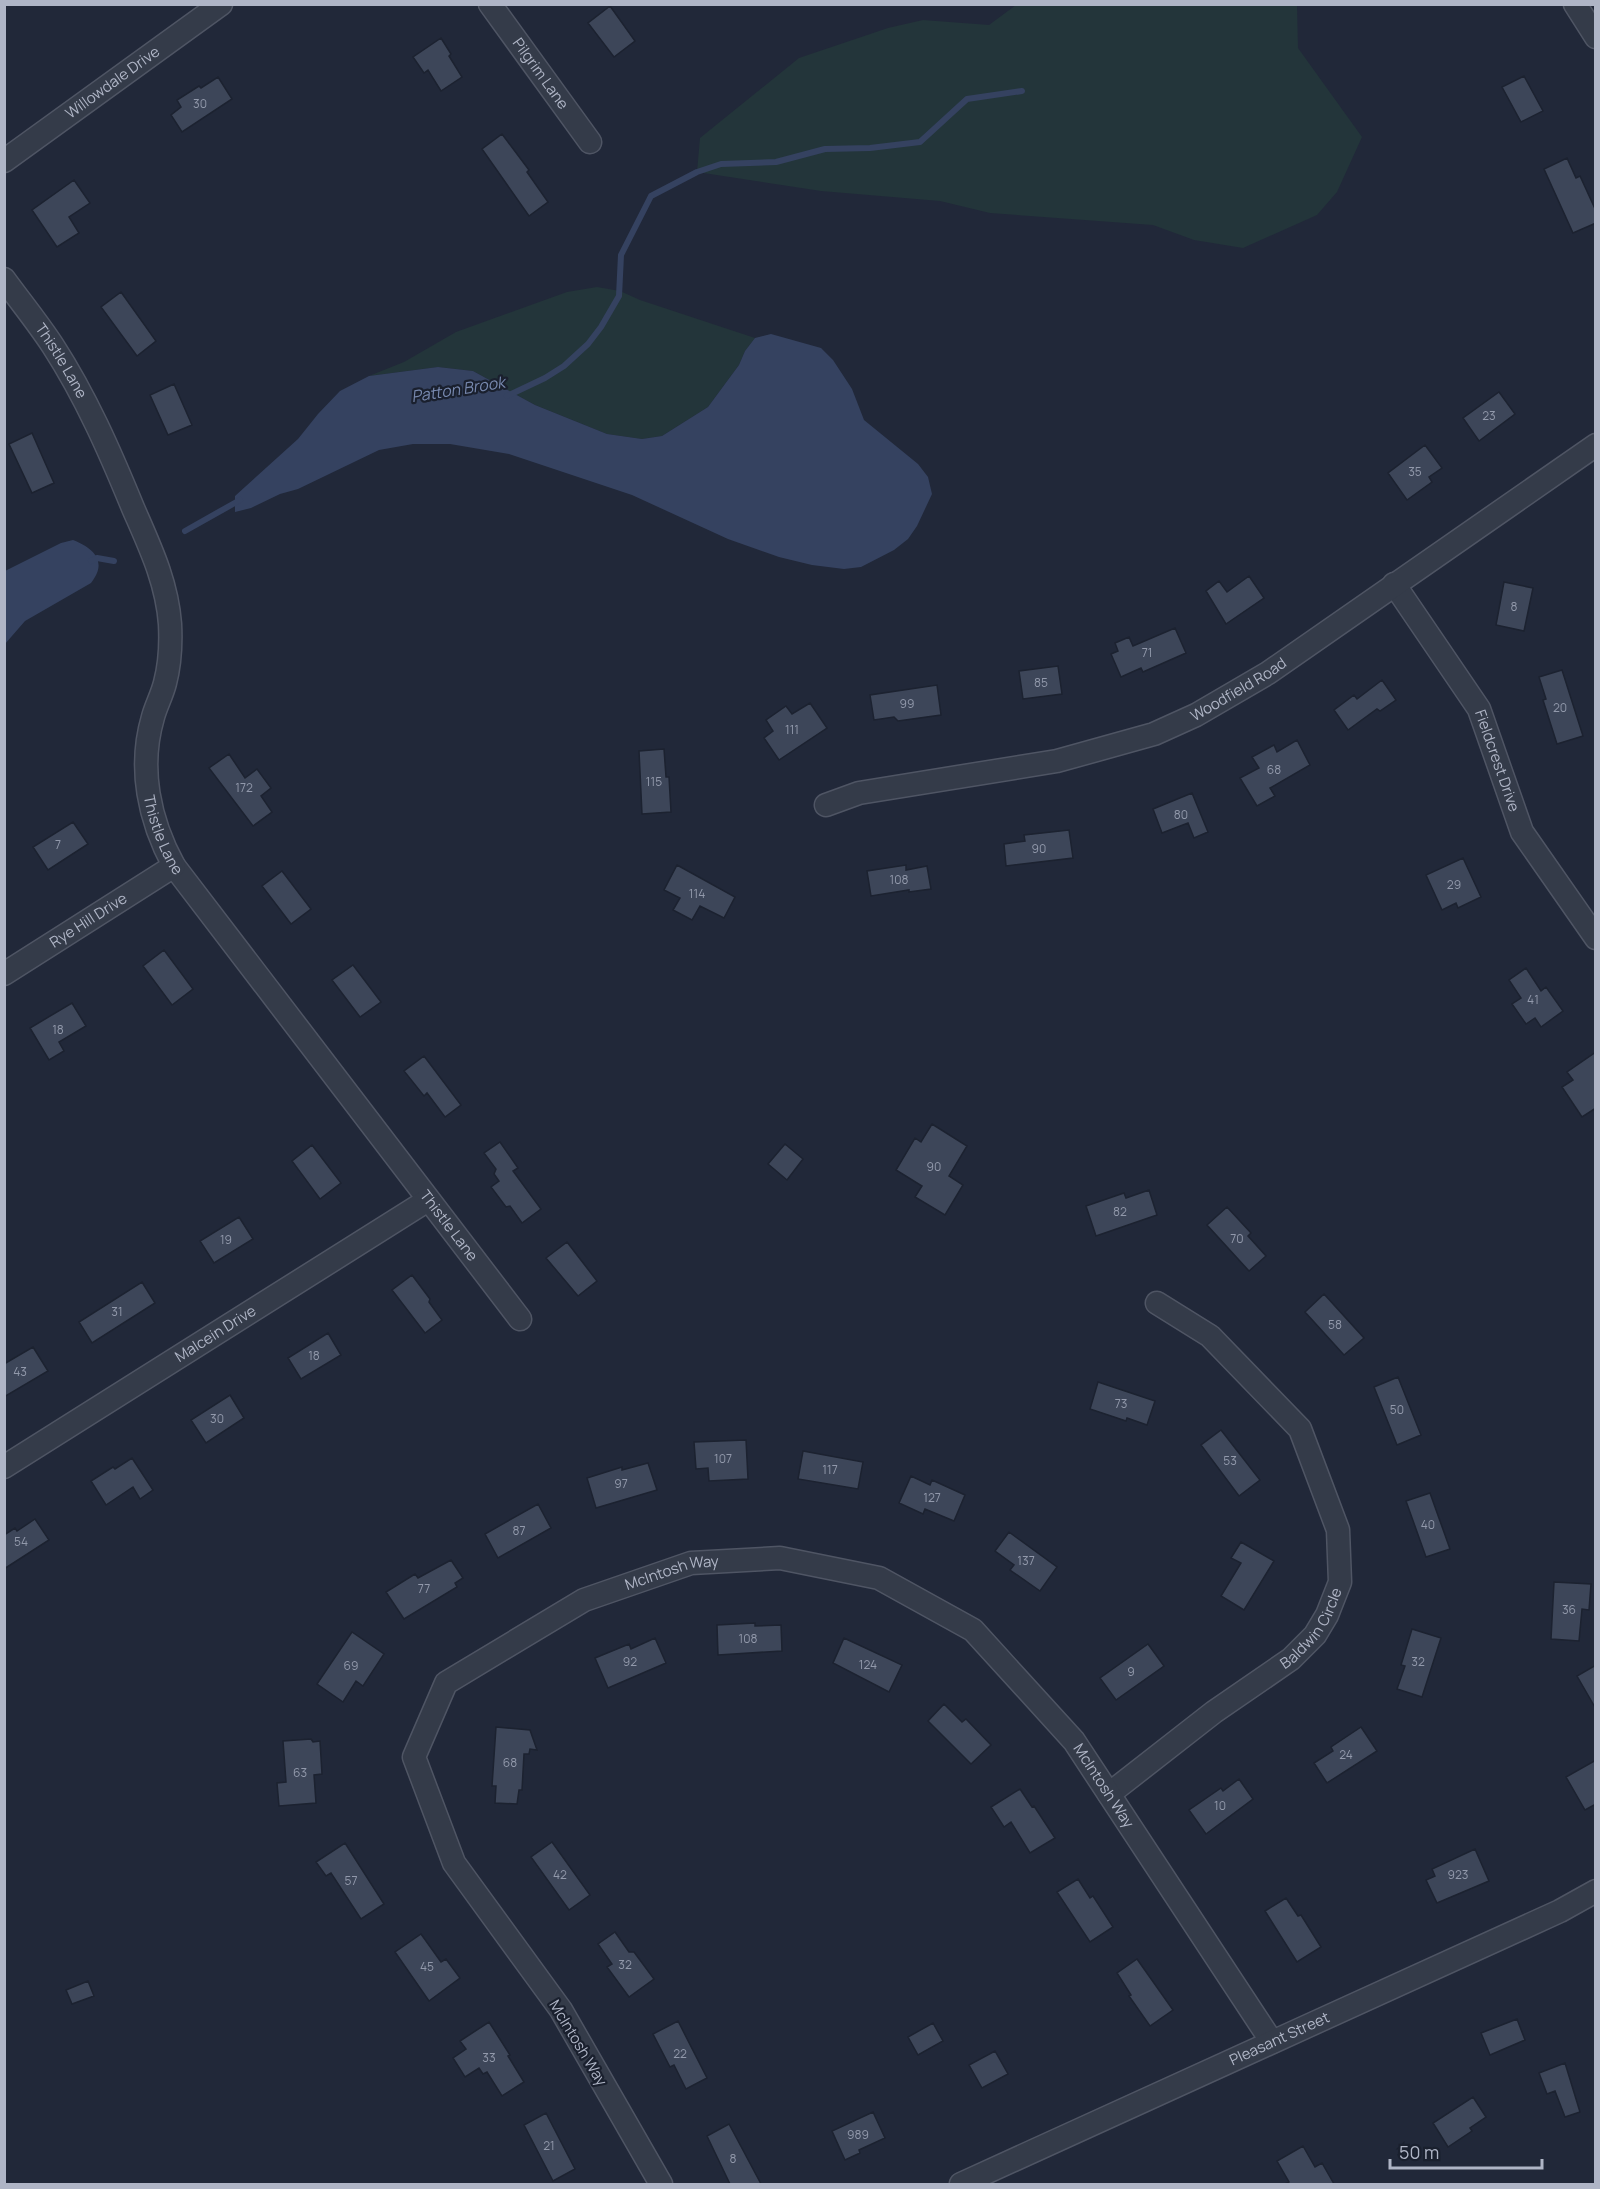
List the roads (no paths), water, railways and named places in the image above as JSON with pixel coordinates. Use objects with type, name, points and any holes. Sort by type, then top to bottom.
[{"type":"street","name":"Willowdale Drive","points":[[4,162],[221,4]]},
{"type":"street","name":"Pilgrim Lane","points":[[490,4],[590,142]]},
{"type":"street","points":[[1575,4],[1596,37]]},
{"type":"street","name":"Thistle Lane","points":[[4,279],[52,345],[81,394],[105,442],[161,573],[168,601],[170,655],[165,683],[153,717],[146,748],[146,780],[152,814],[162,843],[174,866],[520,1319]]},
{"type":"street","name":"Woodfield Road","points":[[826,805],[859,793],[1057,761],[1154,734],[1234,694],[1268,673],[1596,445]]},
{"type":"street","name":"Fieldcrest Drive","points":[[1394,584],[1479,710],[1522,832],[1596,938]]},
{"type":"street","name":"Rye Hill Drive","points":[[4,974],[174,866]]},
{"type":"street","name":"Malcein Drive","points":[[4,1467],[428,1200]]},
{"type":"street","name":"Baldwin Circle","points":[[1109,1794],[1214,1712],[1291,1659],[1315,1635],[1327,1616],[1340,1582],[1338,1530],[1300,1429],[1210,1336],[1157,1303]]},
{"type":"street","name":"McIntosh Way","points":[[660,2184],[561,2010],[454,1863],[414,1758],[446,1683],[584,1600],[691,1563],[780,1558],[879,1578],[973,1630],[1074,1741],[1272,2042]]},
{"type":"street","name":"Pleasant Street","points":[[961,2184],[1560,1911],[1596,1891]]},
{"type":"water","points":[[771,334],[821,348],[833,360],[852,389],[864,420],[918,464],[928,477],[932,494],[917,526],[908,539],[894,550],[861,567],[844,569],[812,565],[779,557],[728,539],[632,495],[509,454],[450,444],[413,444],[379,450],[298,489],[235,512],[235,496],[298,439],[340,391],[369,376],[438,367],[473,371],[535,405],[607,434],[642,439],[662,436],[708,407],[739,365],[745,351],[755,338]]},
{"type":"water","points":[[73,540],[87,547],[96,557],[98,569],[91,583],[25,621],[5,644],[5,571],[61,543]]},
{"type":"waterway","name":"Patton Brook","points":[[507,396],[564,366],[588,344],[601,327],[619,296],[621,255],[651,196],[697,172],[721,164],[776,162],[825,149],[870,148],[920,142],[967,99],[1022,91]]},
{"type":"waterway","name":"Patton Brook","points":[[185,531],[240,500]]},
{"type":"waterway","name":"Patton Brook","points":[[91,561],[97,558],[114,561]]}]
